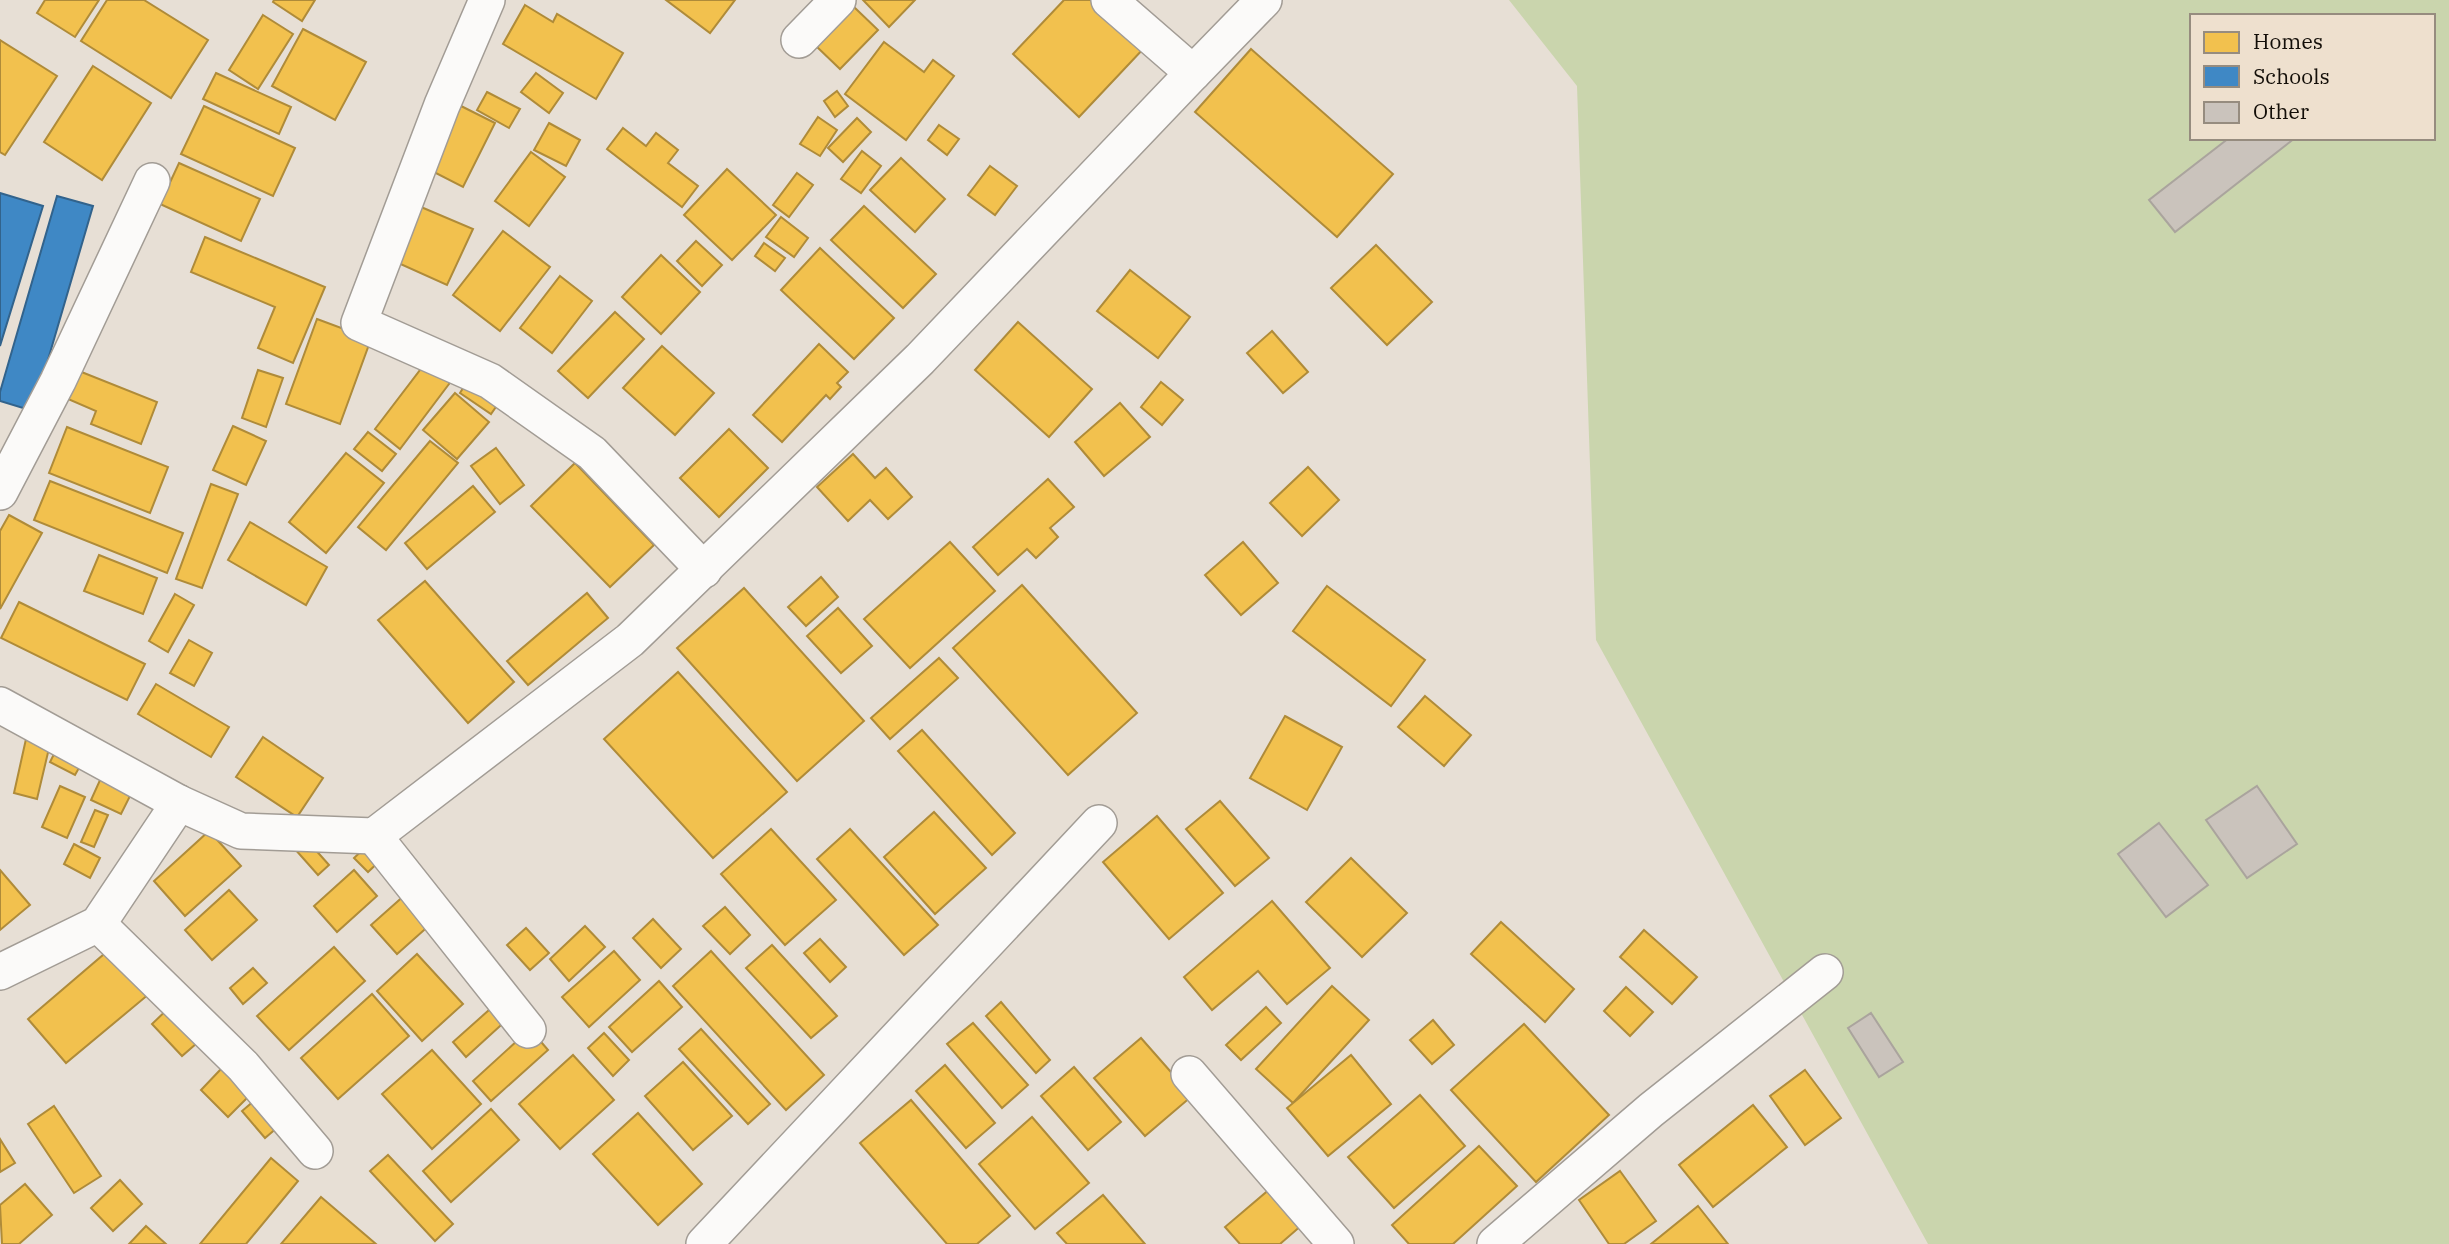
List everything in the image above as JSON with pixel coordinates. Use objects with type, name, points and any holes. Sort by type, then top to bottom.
[{"type":"street","points":[[487,0],[442,105],[359,323],[491,381],[592,453],[704,570]]},
{"type":"street","points":[[799,40],[838,0]]},
{"type":"street","points":[[1109,0],[1193,73]]},
{"type":"street","points":[[0,705],[179,803],[241,831],[374,836],[630,640],[920,359],[1264,0]]},
{"type":"street","points":[[0,492],[58,381],[152,181]]},
{"type":"street","points":[[0,972],[98,924],[179,803]]},
{"type":"street","points":[[704,1244],[1099,822]]},
{"type":"street","points":[[374,836],[528,1030]]},
{"type":"street","points":[[98,924],[243,1066],[314,1151]]},
{"type":"street","points":[[1494,1244],[1651,1110],[1825,972]]},
{"type":"street","points":[[1189,1074],[1336,1244]]},
{"type":"green space","points":[[1509,0],[2449,0],[2449,1244],[1928,1244],[1596,640],[1577,86]]},
{"type":"building: Homes","points":[[45,0],[99,0],[75,37],[37,13]]},
{"type":"building: Homes","points":[[107,0],[144,0],[208,40],[171,98],[81,41]]},
{"type":"building: Homes","points":[[315,0],[302,21],[273,2]]},
{"type":"building: Homes","points":[[666,0],[735,0],[710,33]]},
{"type":"building: Homes","points":[[863,0],[915,0],[889,27]]},
{"type":"building: Homes","points":[[1064,0],[1095,0],[1145,47],[1079,117],[1013,54]]},
{"type":"building: Homes","points":[[525,5],[553,22],[557,14],[623,53],[596,99],[503,44]]},
{"type":"building: Homes","points":[[854,7],[878,30],[840,69],[816,46]]},
{"type":"building: Homes","points":[[263,15],[293,34],[258,89],[229,70]]},
{"type":"building: Homes","points":[[303,29],[366,62],[335,120],[272,86]]},
{"type":"building: Homes","points":[[0,40],[57,76],[5,155],[0,152]]},
{"type":"building: Homes","points":[[884,42],[924,72],[933,60],[954,76],[906,140],[845,94]]},
{"type":"building: Homes","points":[[1251,49],[1393,174],[1337,237],[1195,112]]},
{"type":"building: Homes","points":[[93,66],[151,103],[102,180],[44,142]]},
{"type":"building: Homes","points":[[216,73],[291,107],[279,134],[203,99]]},
{"type":"building: Homes","points":[[536,73],[563,93],[549,113],[521,92]]},
{"type":"building: Homes","points":[[837,91],[848,106],[835,117],[824,101]]},
{"type":"building: Homes","points":[[487,92],[520,109],[509,128],[477,110]]},
{"type":"building: Homes","points":[[204,106],[295,148],[273,196],[181,154]]},
{"type":"building: Homes","points":[[461,106],[495,123],[463,187],[428,169]]},
{"type":"building: Homes","points":[[818,117],[837,130],[820,156],[800,144]]},
{"type":"building: Homes","points":[[857,118],[871,132],[843,162],[828,148]]},
{"type":"building: Homes","points":[[549,123],[580,140],[566,166],[534,150]]},
{"type":"building: Homes","points":[[939,125],[959,139],[947,155],[928,140]]},
{"type":"building: Homes","points":[[623,128],[646,146],[656,133],[678,150],[668,163],[698,186],[682,207],[607,149]]},
{"type":"building: Homes","points":[[862,151],[881,166],[861,193],[841,179]]},
{"type":"building: Homes","points":[[531,152],[565,177],[529,226],[495,201]]},
{"type":"building: Homes","points":[[901,158],[945,199],[915,232],[870,190]]},
{"type":"building: Homes","points":[[179,163],[260,199],[241,241],[160,204]]},
{"type":"building: Homes","points":[[990,166],[1017,186],[995,215],[968,195]]},
{"type":"building: Homes","points":[[727,169],[776,215],[732,260],[684,215]]},
{"type":"building: Homes","points":[[797,173],[813,185],[789,217],[773,205]]},
{"type":"building: Homes","points":[[864,206],[936,274],[903,308],[831,240]]},
{"type":"building: Homes","points":[[421,207],[473,229],[447,285],[396,262]]},
{"type":"building: Homes","points":[[781,217],[808,238],[794,257],[766,237]]},
{"type":"building: Homes","points":[[503,231],[550,267],[500,331],[453,295]]},
{"type":"building: Homes","points":[[205,237],[325,287],[293,363],[258,348],[275,307],[191,272]]},
{"type":"building: Homes","points":[[696,241],[722,265],[702,286],[677,261]]},
{"type":"building: Homes","points":[[764,243],[785,258],[775,271],[755,256]]},
{"type":"building: Homes","points":[[1376,245],[1432,302],[1387,345],[1331,288]]},
{"type":"building: Homes","points":[[820,248],[894,318],[854,359],[781,290]]},
{"type":"building: Homes","points":[[661,255],[700,292],[661,334],[622,297]]},
{"type":"building: Homes","points":[[1130,270],[1190,317],[1158,358],[1097,311]]},
{"type":"building: Homes","points":[[560,276],[592,301],[552,353],[520,328]]},
{"type":"building: Homes","points":[[615,312],[644,339],[588,398],[558,371]]},
{"type":"building: Homes","points":[[317,319],[371,339],[340,424],[286,404]]},
{"type":"building: Homes","points":[[1018,322],[1092,389],[1049,437],[975,370]]},
{"type":"building: Homes","points":[[1272,331],[1308,372],[1283,393],[1247,353]]},
{"type":"building: Homes","points":[[819,344],[848,372],[837,383],[841,387],[830,399],[826,395],[782,442],[753,415]]},
{"type":"building: Homes","points":[[662,346],[714,393],[675,435],[623,388]]},
{"type":"building: Homes","points":[[430,357],[455,376],[400,449],[375,429]]},
{"type":"building: Homes","points":[[258,370],[283,378],[266,427],[242,418]]},
{"type":"building: Homes","points":[[79,371],[157,402],[141,444],[91,424],[96,411],[68,399]]},
{"type":"building: Homes","points":[[470,377],[502,398],[491,414],[460,393]]},
{"type":"building: Homes","points":[[1161,382],[1183,400],[1162,425],[1141,407]]},
{"type":"building: Homes","points":[[455,393],[489,422],[457,459],[423,430]]},
{"type":"building: Homes","points":[[1120,403],[1150,437],[1104,476],[1075,442]]},
{"type":"building: Homes","points":[[233,426],[266,441],[246,485],[213,470]]},
{"type":"building: Homes","points":[[67,427],[168,467],[150,513],[49,473]]},
{"type":"building: Homes","points":[[729,429],[768,468],[719,517],[680,478]]},
{"type":"building: Homes","points":[[368,432],[396,454],[382,471],[354,449]]},
{"type":"building: Homes","points":[[430,441],[458,463],[386,550],[358,527]]},
{"type":"building: Homes","points":[[496,448],[524,485],[500,504],[471,466]]},
{"type":"building: Homes","points":[[346,453],[384,483],[326,553],[289,522]]},
{"type":"building: Homes","points":[[853,454],[875,478],[886,468],[912,497],[888,519],[870,500],[848,521],[817,487]]},
{"type":"building: Homes","points":[[575,463],[654,545],[610,587],[531,506]]},
{"type":"building: Homes","points":[[1308,467],[1339,500],[1302,536],[1270,503]]},
{"type":"building: Homes","points":[[1048,479],[1074,507],[1050,528],[1058,537],[1036,558],[1027,549],[998,575],[973,547]]},
{"type":"building: Homes","points":[[50,481],[183,533],[167,573],[34,520]]},
{"type":"building: Homes","points":[[211,484],[238,494],[202,588],[176,579]]},
{"type":"building: Homes","points":[[473,486],[495,512],[427,569],[405,543]]},
{"type":"building: Homes","points":[[9,515],[42,533],[0,609],[0,531]]},
{"type":"building: Homes","points":[[250,522],[327,567],[306,605],[228,560]]},
{"type":"building: Homes","points":[[950,542],[995,591],[910,668],[864,619]]},
{"type":"building: Homes","points":[[1243,542],[1278,583],[1241,615],[1205,575]]},
{"type":"building: Homes","points":[[99,555],[157,578],[143,614],[84,591]]},
{"type":"building: Homes","points":[[821,577],[838,597],[806,626],[788,607]]},
{"type":"building: Homes","points":[[425,581],[514,682],[468,723],[378,620]]},
{"type":"building: Homes","points":[[1022,585],[1137,713],[1068,775],[953,648]]},
{"type":"building: Homes","points":[[1327,586],[1425,660],[1391,706],[1293,631]]},
{"type":"building: Homes","points":[[744,588],[864,721],[797,781],[677,648]]},
{"type":"building: Homes","points":[[587,593],[608,618],[528,685],[507,661]]},
{"type":"building: Homes","points":[[175,594],[194,605],[168,652],[149,641]]},
{"type":"building: Homes","points":[[19,602],[145,664],[127,700],[1,638]]},
{"type":"building: Homes","points":[[838,608],[872,646],[841,673],[807,636]]},
{"type":"building: Homes","points":[[189,640],[212,653],[194,686],[170,673]]},
{"type":"building: Homes","points":[[939,658],[958,678],[890,739],[871,718]]},
{"type":"building: Homes","points":[[678,672],[787,792],[713,858],[604,739]]},
{"type":"building: Homes","points":[[156,684],[229,727],[211,757],[138,714]]},
{"type":"building: Homes","points":[[1425,696],[1471,735],[1444,766],[1398,727]]},
{"type":"building: Homes","points":[[1285,716],[1342,747],[1307,810],[1250,778]]},
{"type":"building: Homes","points":[[922,730],[1015,833],[992,855],[898,751]]},
{"type":"building: Homes","points":[[263,737],[323,778],[297,817],[236,777]]},
{"type":"building: Homes","points":[[26,739],[50,744],[37,799],[14,793]]},
{"type":"building: Homes","points":[[58,746],[84,759],[75,775],[50,762]]},
{"type":"building: Homes","points":[[105,769],[136,784],[121,814],[91,800]]},
{"type":"building: Homes","points":[[60,786],[85,797],[67,838],[42,827]]},
{"type":"building: Homes","points":[[1220,801],[1269,858],[1235,886],[1186,829]]},
{"type":"building: Homes","points":[[95,810],[108,815],[94,847],[81,842]]},
{"type":"building: Homes","points":[[934,812],[986,868],[935,914],[884,857]]},
{"type":"building: Homes","points":[[1157,816],[1223,893],[1169,939],[1103,862]]},
{"type":"building: Homes","points":[[771,829],[836,900],[785,945],[721,874]]},
{"type":"building: Homes","points":[[850,829],[938,925],[904,955],[817,859]]},
{"type":"building: Homes","points":[[209,831],[241,866],[185,916],[154,881]]},
{"type":"building: Homes","points":[[305,838],[329,865],[318,875],[294,848]]},
{"type":"building: Homes","points":[[371,842],[384,857],[368,872],[354,858]]},
{"type":"building: Homes","points":[[74,844],[100,858],[90,878],[64,864]]},
{"type":"building: Homes","points":[[1351,858],[1407,913],[1362,957],[1306,902]]},
{"type":"building: Homes","points":[[0,870],[30,905],[0,930]]},
{"type":"building: Homes","points":[[354,870],[377,896],[337,932],[314,906]]},
{"type":"building: Homes","points":[[229,890],[257,920],[212,960],[185,930]]},
{"type":"building: Homes","points":[[406,894],[432,923],[397,954],[371,925]]},
{"type":"building: Homes","points":[[1272,901],[1330,968],[1287,1004],[1258,971],[1212,1010],[1184,977]]},
{"type":"building: Homes","points":[[725,907],[750,935],[730,954],[703,926]]},
{"type":"building: Homes","points":[[653,919],[681,949],[661,968],[633,938]]},
{"type":"building: Homes","points":[[1501,922],[1574,989],[1545,1022],[1471,954]]},
{"type":"building: Homes","points":[[585,926],[605,947],[569,981],[550,959]]},
{"type":"building: Homes","points":[[526,928],[549,953],[530,970],[507,945]]},
{"type":"building: Homes","points":[[1644,930],[1697,977],[1672,1004],[1620,957]]},
{"type":"building: Homes","points":[[820,939],[846,967],[830,982],[804,953]]},
{"type":"building: Homes","points":[[772,945],[837,1016],[811,1038],[746,968]]},
{"type":"building: Homes","points":[[334,947],[365,981],[289,1050],[257,1016]]},
{"type":"building: Homes","points":[[110,949],[149,994],[66,1063],[28,1019]]},
{"type":"building: Homes","points":[[614,951],[640,980],[589,1027],[562,997]]},
{"type":"building: Homes","points":[[711,951],[824,1075],[786,1110],[673,986]]},
{"type":"building: Homes","points":[[417,954],[463,1004],[422,1041],[377,991]]},
{"type":"building: Homes","points":[[253,968],[267,983],[243,1004],[230,988]]},
{"type":"building: Homes","points":[[659,981],[682,1007],[632,1052],[609,1027]]},
{"type":"building: Homes","points":[[1332,986],[1369,1020],[1293,1103],[1256,1069]]},
{"type":"building: Homes","points":[[1626,987],[1653,1012],[1630,1036],[1604,1011]]},
{"type":"building: Homes","points":[[372,994],[409,1036],[338,1099],[301,1058]]},
{"type":"building: Homes","points":[[498,1002],[511,1016],[466,1057],[453,1042]]},
{"type":"building: Homes","points":[[1001,1002],[1050,1060],[1036,1073],[986,1016]]},
{"type":"building: Homes","points":[[173,1004],[204,1037],[182,1056],[152,1024]]},
{"type":"building: Homes","points":[[1266,1007],[1281,1023],[1241,1060],[1226,1045]]},
{"type":"building: Homes","points":[[1433,1020],[1454,1045],[1432,1064],[1410,1040]]},
{"type":"building: Homes","points":[[973,1023],[1028,1085],[1002,1108],[947,1044]]},
{"type":"building: Homes","points":[[1524,1024],[1609,1115],[1536,1182],[1451,1090]]},
{"type":"building: Homes","points":[[530,1029],[548,1050],[491,1101],[473,1081]]},
{"type":"building: Homes","points":[[701,1029],[770,1104],[748,1124],[679,1049]]},
{"type":"building: Homes","points":[[604,1033],[629,1060],[613,1076],[588,1048]]},
{"type":"building: Homes","points":[[1141,1038],[1192,1096],[1145,1136],[1094,1078]]},
{"type":"building: Homes","points":[[432,1050],[481,1104],[432,1149],[382,1094]]},
{"type":"building: Homes","points":[[573,1055],[614,1100],[560,1149],[519,1104]]},
{"type":"building: Homes","points":[[1351,1055],[1391,1104],[1328,1156],[1287,1108]]},
{"type":"building: Homes","points":[[683,1062],[732,1116],[693,1150],[645,1096]]},
{"type":"building: Homes","points":[[945,1065],[995,1123],[966,1148],[916,1091]]},
{"type":"building: Homes","points":[[1074,1067],[1121,1122],[1088,1150],[1041,1096]]},
{"type":"building: Homes","points":[[221,1069],[249,1096],[228,1117],[201,1090]]},
{"type":"building: Homes","points":[[1805,1070],[1841,1118],[1805,1145],[1770,1096]]},
{"type":"building: Homes","points":[[262,1094],[285,1121],[265,1138],[242,1111]]},
{"type":"building: Homes","points":[[1420,1095],[1465,1146],[1394,1208],[1348,1157]]},
{"type":"building: Homes","points":[[911,1100],[1010,1216],[977,1244],[947,1244],[860,1143]]},
{"type":"building: Homes","points":[[1753,1105],[1787,1147],[1713,1207],[1679,1165]]},
{"type":"building: Homes","points":[[54,1106],[101,1176],[74,1193],[28,1124]]},
{"type":"building: Homes","points":[[491,1109],[519,1140],[451,1202],[423,1171]]},
{"type":"building: Homes","points":[[638,1113],[702,1184],[658,1225],[593,1154]]},
{"type":"building: Homes","points":[[1032,1117],[1089,1183],[1035,1229],[979,1164]]},
{"type":"building: Homes","points":[[0,1139],[15,1163],[0,1172]]},
{"type":"building: Homes","points":[[1479,1146],[1517,1186],[1453,1244],[1409,1244],[1392,1225]]},
{"type":"building: Homes","points":[[388,1155],[453,1224],[435,1241],[370,1171]]},
{"type":"building: Homes","points":[[271,1158],[298,1181],[246,1244],[200,1244]]},
{"type":"building: Homes","points":[[1620,1171],[1656,1221],[1624,1244],[1609,1244],[1579,1200]]},
{"type":"building: Homes","points":[[120,1180],[142,1204],[113,1231],[91,1208]]},
{"type":"building: Homes","points":[[1278,1182],[1310,1218],[1280,1244],[1240,1244],[1225,1227]]},
{"type":"building: Homes","points":[[25,1184],[52,1215],[19,1244],[2,1244],[0,1205]]},
{"type":"building: Homes","points":[[1103,1195],[1145,1244],[1067,1244],[1057,1233]]},
{"type":"building: Homes","points":[[321,1197],[376,1244],[281,1244]]},
{"type":"building: Homes","points":[[1698,1206],[1728,1244],[1651,1244]]},
{"type":"building: Homes","points":[[146,1226],[166,1244],[129,1244]]},
{"type":"building: Schools","points":[[0,193],[43,206],[0,346]]},
{"type":"building: Schools","points":[[57,196],[93,206],[33,411],[0,401],[0,392]]},
{"type":"building: Other","points":[[2226,140],[2292,140],[2175,232],[2149,200]]},
{"type":"building: Other","points":[[2257,786],[2297,844],[2247,878],[2206,820]]},
{"type":"building: Other","points":[[2159,823],[2208,885],[2166,917],[2118,854]]},
{"type":"building: Other","points":[[1871,1013],[1903,1062],[1879,1077],[1848,1028]]}]
